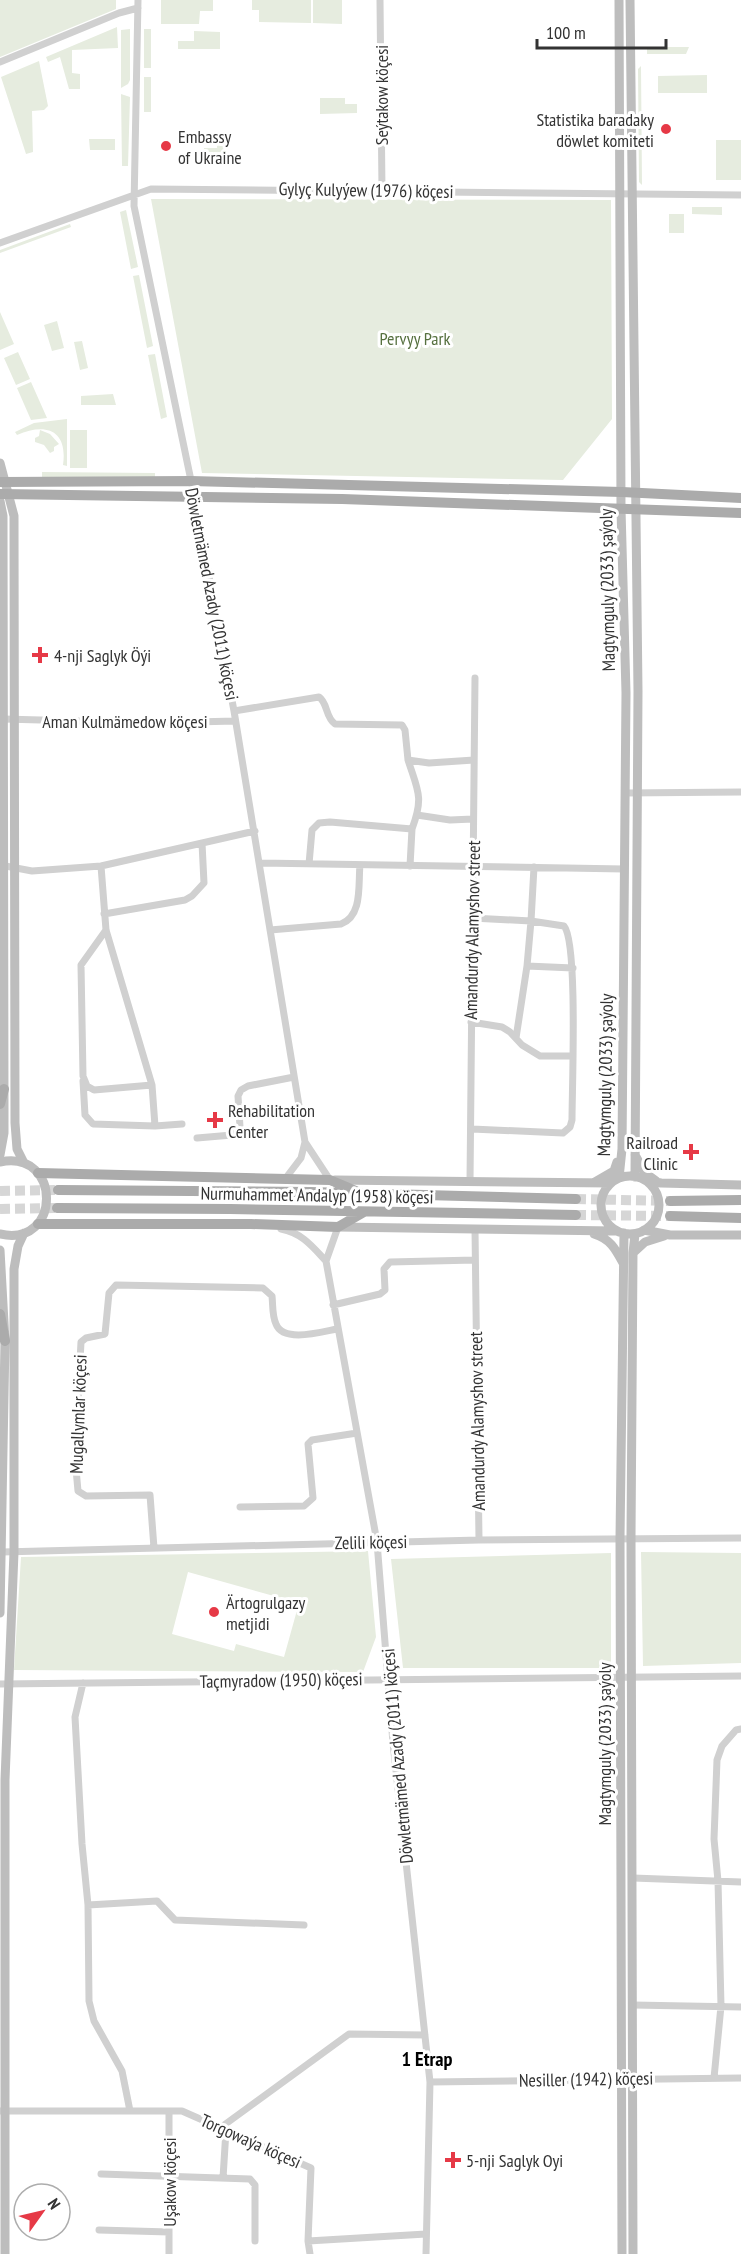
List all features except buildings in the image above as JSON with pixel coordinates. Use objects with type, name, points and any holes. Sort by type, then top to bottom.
[{"type":"main road","name":"Magtymguly (2033) şaýoly","points":[[615,1181],[621,1149],[626,693],[621,509],[619,0]]},
{"type":"main road","name":"Magtymguly (2033) şaýoly","points":[[630,0],[637,493],[638,793],[634,1152],[640,1179]]},
{"type":"main road","points":[[0,463],[3,482],[4,1089],[4,1133],[0,1155]]},
{"type":"main road","points":[[3,482],[191,481],[621,492],[741,498]]},
{"type":"main road","points":[[3,496],[194,495],[741,513]]},
{"type":"main road","points":[[3,496],[14,516],[15,1123],[17,1149],[24,1163]]},
{"type":"main road","points":[[0,1104],[4,1089]]},
{"type":"main road","points":[[591,1184],[614,1171],[621,1149]]},
{"type":"main road","points":[[634,1152],[645,1173],[661,1183]]},
{"type":"main road","points":[[0,1162],[24,1163],[38,1173],[44,1182],[48,1198],[44,1215],[38,1224],[24,1233],[13,1236],[0,1234]]},
{"type":"main road","points":[[38,1173],[591,1184],[640,1179],[661,1183],[741,1185]]},
{"type":"main road","points":[[237,1191],[285,1179]]},
{"type":"main road","points":[[640,1179],[652,1187],[657,1195],[658,1205],[657,1215],[652,1224],[640,1232]]},
{"type":"main road","points":[[330,1180],[363,1194]]},
{"type":"main road","points":[[615,1181],[602,1198],[601,1208],[608,1224],[620,1232]]},
{"type":"main road","name":"Nurmuhammet Andalyp (1958) köçesi","points":[[58,1190],[237,1191],[576,1199]]},
{"type":"main road","points":[[670,1200],[741,1200]]},
{"type":"main road","name":"Nurmuhammet Andalyp (1958) köçesi","points":[[57,1208],[576,1215]]},
{"type":"main road","points":[[230,1209],[251,1224]]},
{"type":"main road","points":[[338,1227],[364,1212]]},
{"type":"main road","points":[[670,1216],[741,1218]]},
{"type":"main road","points":[[38,1224],[251,1224],[741,1235]]},
{"type":"main road","points":[[586,1232],[606,1238],[615,1246],[624,1265]]},
{"type":"main road","name":"Magtymguly (2033) şaýoly","points":[[620,1232],[624,1265],[620,1538],[622,2254]]},
{"type":"main road","name":"Magtymguly (2033) şaýoly","points":[[633,2254],[631,1537],[633,1253],[640,1232]]},
{"type":"main road","points":[[5,2254],[2,2111],[4,1684],[14,1552],[14,1269],[18,1246],[24,1233]]},
{"type":"main road","points":[[633,1253],[645,1242],[670,1235]]},
{"type":"main road","points":[[0,1250],[5,1341],[0,1613]]},
{"type":"main road","points":[[0,1314],[5,1341]]},
{"type":"street","name":"Seýtakow köçesi","points":[[380,0],[382,190]]},
{"type":"street","points":[[0,62],[138,4]]},
{"type":"street","name":"Döwletmämed Azady (2011) köçesi","points":[[138,4],[134,206],[194,495],[236,721],[305,1142],[330,1180]]},
{"type":"street","name":"Gylyç Kulyýew (1976) köçesi","points":[[0,243],[151,189],[741,195]]},
{"type":"street","name":"Amandurdy Alamyshov street","points":[[470,1182],[475,678]]},
{"type":"street","name":"Aman Kulmämedow köçesi","points":[[234,711],[319,697],[323,700],[329,719],[334,724],[402,725],[405,730],[408,760]]},
{"type":"street","name":"Aman Kulmämedow köçesi","points":[[3,719],[154,723],[236,721]]},
{"type":"street","points":[[410,866],[412,829],[417,815],[419,790],[408,760],[437,762],[474,760]]},
{"type":"street","points":[[625,794],[741,792]]},
{"type":"street","points":[[417,815],[450,820],[473,819]]},
{"type":"street","points":[[309,864],[312,830],[319,823],[412,829]]},
{"type":"street","points":[[2,866],[32,871],[101,866],[255,831]]},
{"type":"street","points":[[104,914],[185,900],[192,896],[204,883],[202,843]]},
{"type":"street","points":[[260,863],[624,868]]},
{"type":"street","points":[[270,930],[348,922],[353,917],[356,908],[360,865]]},
{"type":"street","points":[[101,866],[106,930],[153,1085],[155,1126]]},
{"type":"street","points":[[516,1038],[527,966],[534,867]]},
{"type":"street","points":[[472,918],[531,921],[564,926],[569,932],[573,968],[572,1119],[570,1127],[563,1133],[472,1129]]},
{"type":"street","points":[[106,930],[81,965],[85,1115],[93,1124],[155,1126],[182,1124]]},
{"type":"street","points":[[527,966],[573,968]]},
{"type":"street","points":[[471,1022],[502,1027],[522,1045],[540,1056],[572,1056]]},
{"type":"street","points":[[83,1076],[87,1086],[94,1090],[153,1085]]},
{"type":"street","points":[[197,1138],[232,1135],[238,1132],[240,1127],[238,1096],[241,1090],[248,1086],[294,1077]]},
{"type":"street","name":"Nurmuhammet Andalyp (1958) köçesi","points":[[285,1179],[301,1158],[305,1142]]},
{"type":"street","points":[[251,1224],[294,1231],[307,1240],[326,1261]]},
{"type":"street","name":"Döwletmämed Azady (2011) köçesi","points":[[338,1227],[326,1261],[377,1542],[393,1743],[430,2082],[426,2254]]},
{"type":"street","name":"Amandurdy Alamyshov street","points":[[475,1229],[479,1540]]},
{"type":"street","points":[[333,1305],[380,1294],[385,1290],[384,1269],[390,1262],[475,1260]]},
{"type":"street","name":"Mugallymlar köçesi","points":[[154,1548],[150,1495],[86,1496],[78,1491],[76,1484],[75,1458],[81,1342],[86,1338],[105,1334],[109,1293],[112,1288],[116,1285],[263,1288],[272,1296],[275,1323],[279,1331],[288,1336],[337,1329]]},
{"type":"street","points":[[240,1507],[304,1506],[310,1503],[313,1498],[308,1444],[312,1440],[357,1433]]},
{"type":"street","name":"Zelili köçesi","points":[[2,1552],[631,1537],[741,1538]]},
{"type":"street","name":"Taçmyradow (1950) köçesi","points":[[4,1684],[389,1678],[741,1676]]},
{"type":"street","points":[[82,1683],[75,1716],[88,1905],[88,2001],[94,2021],[122,2071],[130,2111]]},
{"type":"street","points":[[714,2078],[721,2006],[718,1881],[714,1839],[717,1760],[722,1746],[736,1731],[741,1729]]},
{"type":"street","points":[[633,1878],[741,1882]]},
{"type":"street","points":[[88,1905],[158,1901],[175,1920],[304,1925]]},
{"type":"street","points":[[633,2005],[741,2007]]},
{"type":"street","points":[[223,2178],[223,2129],[349,2034],[425,2035]]},
{"type":"street","name":"Nesiller (1942) köçesi","points":[[430,2082],[741,2078]]},
{"type":"street","name":"Torgowaýa köçesi","points":[[2,2111],[182,2111],[311,2168],[308,2241]]},
{"type":"street","name":"Uşakow köçesi","points":[[169,2111],[169,2254]]},
{"type":"street","points":[[101,2174],[250,2179],[255,2184],[255,2241]]},
{"type":"street","points":[[99,2230],[169,2232]]},
{"type":"street","points":[[310,2254],[308,2241],[426,2234]]},
{"type":"green space","points":[[0,0],[116,0],[116,9],[0,57]]},
{"type":"green space","points":[[161,0],[213,0],[213,11],[200,11],[199,24],[161,24]]},
{"type":"green space","points":[[252,0],[311,0],[311,23],[259,22],[259,10],[252,10]]},
{"type":"green space","points":[[313,0],[342,0],[342,24],[313,23]]},
{"type":"green space","points":[[117,27],[118,48],[72,50],[72,73],[80,74],[80,89],[69,89],[60,57],[48,62],[46,57]]},
{"type":"green space","points":[[130,29],[130,80],[121,88],[121,30]]},
{"type":"green space","points":[[144,29],[151,29],[151,68],[144,68]]},
{"type":"green space","points":[[194,31],[220,32],[220,49],[178,49],[178,41],[194,41]]},
{"type":"green space","points":[[647,47],[689,47],[686,54],[647,54]]},
{"type":"green space","points":[[39,61],[48,106],[44,110],[32,111],[33,152],[26,154],[1,77]]},
{"type":"green space","points":[[641,66],[642,185],[639,182],[638,69]]},
{"type":"green space","points":[[707,75],[707,93],[658,93],[658,76]]},
{"type":"green space","points":[[144,77],[151,77],[151,112],[144,112]]},
{"type":"green space","points":[[121,94],[130,97],[128,166],[122,166]]},
{"type":"green space","points":[[320,98],[345,98],[345,104],[357,104],[357,113],[320,114]]},
{"type":"green space","points":[[217,136],[227,136],[227,157],[204,156],[204,148],[217,148]]},
{"type":"green space","points":[[89,139],[115,139],[115,150],[90,150]]},
{"type":"green space","points":[[716,140],[741,140],[741,180],[716,180]]},
{"type":"green space","name":"Pervyy Park","points":[[151,199],[611,200],[612,419],[563,480],[202,473]]},
{"type":"green space","points":[[692,207],[722,207],[722,215],[692,214]]},
{"type":"green space","points":[[126,210],[138,267],[131,269],[120,212]]},
{"type":"green space","points":[[669,214],[684,214],[684,233],[669,233]]},
{"type":"green space","points":[[70,224],[71,227],[0,253],[0,250]]},
{"type":"green space","points":[[139,275],[153,346],[147,348],[133,276]]},
{"type":"green space","points":[[0,312],[14,344],[0,350]]},
{"type":"green space","points":[[57,321],[64,348],[52,351],[44,325]]},
{"type":"green space","points":[[82,341],[88,368],[80,370],[74,342]]},
{"type":"green space","points":[[18,352],[30,379],[16,385],[4,358]]},
{"type":"green space","points":[[155,354],[167,417],[161,419],[148,355]]},
{"type":"green space","points":[[31,382],[47,418],[31,420],[17,388]]},
{"type":"green space","points":[[113,394],[116,405],[81,405],[81,396]]},
{"type":"green space","points":[[67,419],[67,466],[63,465],[62,444],[53,432],[37,429],[17,435],[15,432],[34,423]]},
{"type":"green space","points":[[40,430],[50,434],[59,444],[54,447],[54,451],[50,453],[44,445],[35,442]]},
{"type":"green space","points":[[70,430],[87,430],[87,468],[70,468]]},
{"type":"green space","points":[[42,472],[155,473],[155,478],[42,477]]},
{"type":"green space","points":[[368,1551],[376,1637],[363,1672],[14,1670],[21,1557]],"holes":[[[188,1572],[299,1603],[284,1657],[236,1644],[234,1651],[172,1634]]]},
{"type":"green space","points":[[641,1552],[741,1553],[741,1663],[643,1666]]},
{"type":"green space","points":[[611,1553],[611,1668],[403,1668],[391,1559]]},
{"type":"tunnel","points":[[0,1191],[58,1190]]},
{"type":"tunnel","points":[[576,1199],[670,1201]]},
{"type":"tunnel","points":[[0,1209],[57,1208]]},
{"type":"tunnel","points":[[576,1215],[670,1216]]},
{"type":"place","name":"Statistika baradaky döwlet komiteti","points":[[666,129]]},
{"type":"place","name":"Embassy of Ukraine","points":[[166,146]]},
{"type":"place","name":"4-nji Saglyk Öýi","points":[[40,655]]},
{"type":"place","name":"Rehabilitation Center","points":[[215,1120]]},
{"type":"place","name":"Railroad Clinic","points":[[691,1152]]},
{"type":"place","name":"Ärtogrulgazy metjidi","points":[[214,1612]]},
{"type":"place","name":"5-nji Saglyk Oyi","points":[[453,2160]]},
{"type":"district","name":"1 Etrap","points":[[427,2059]]}]
